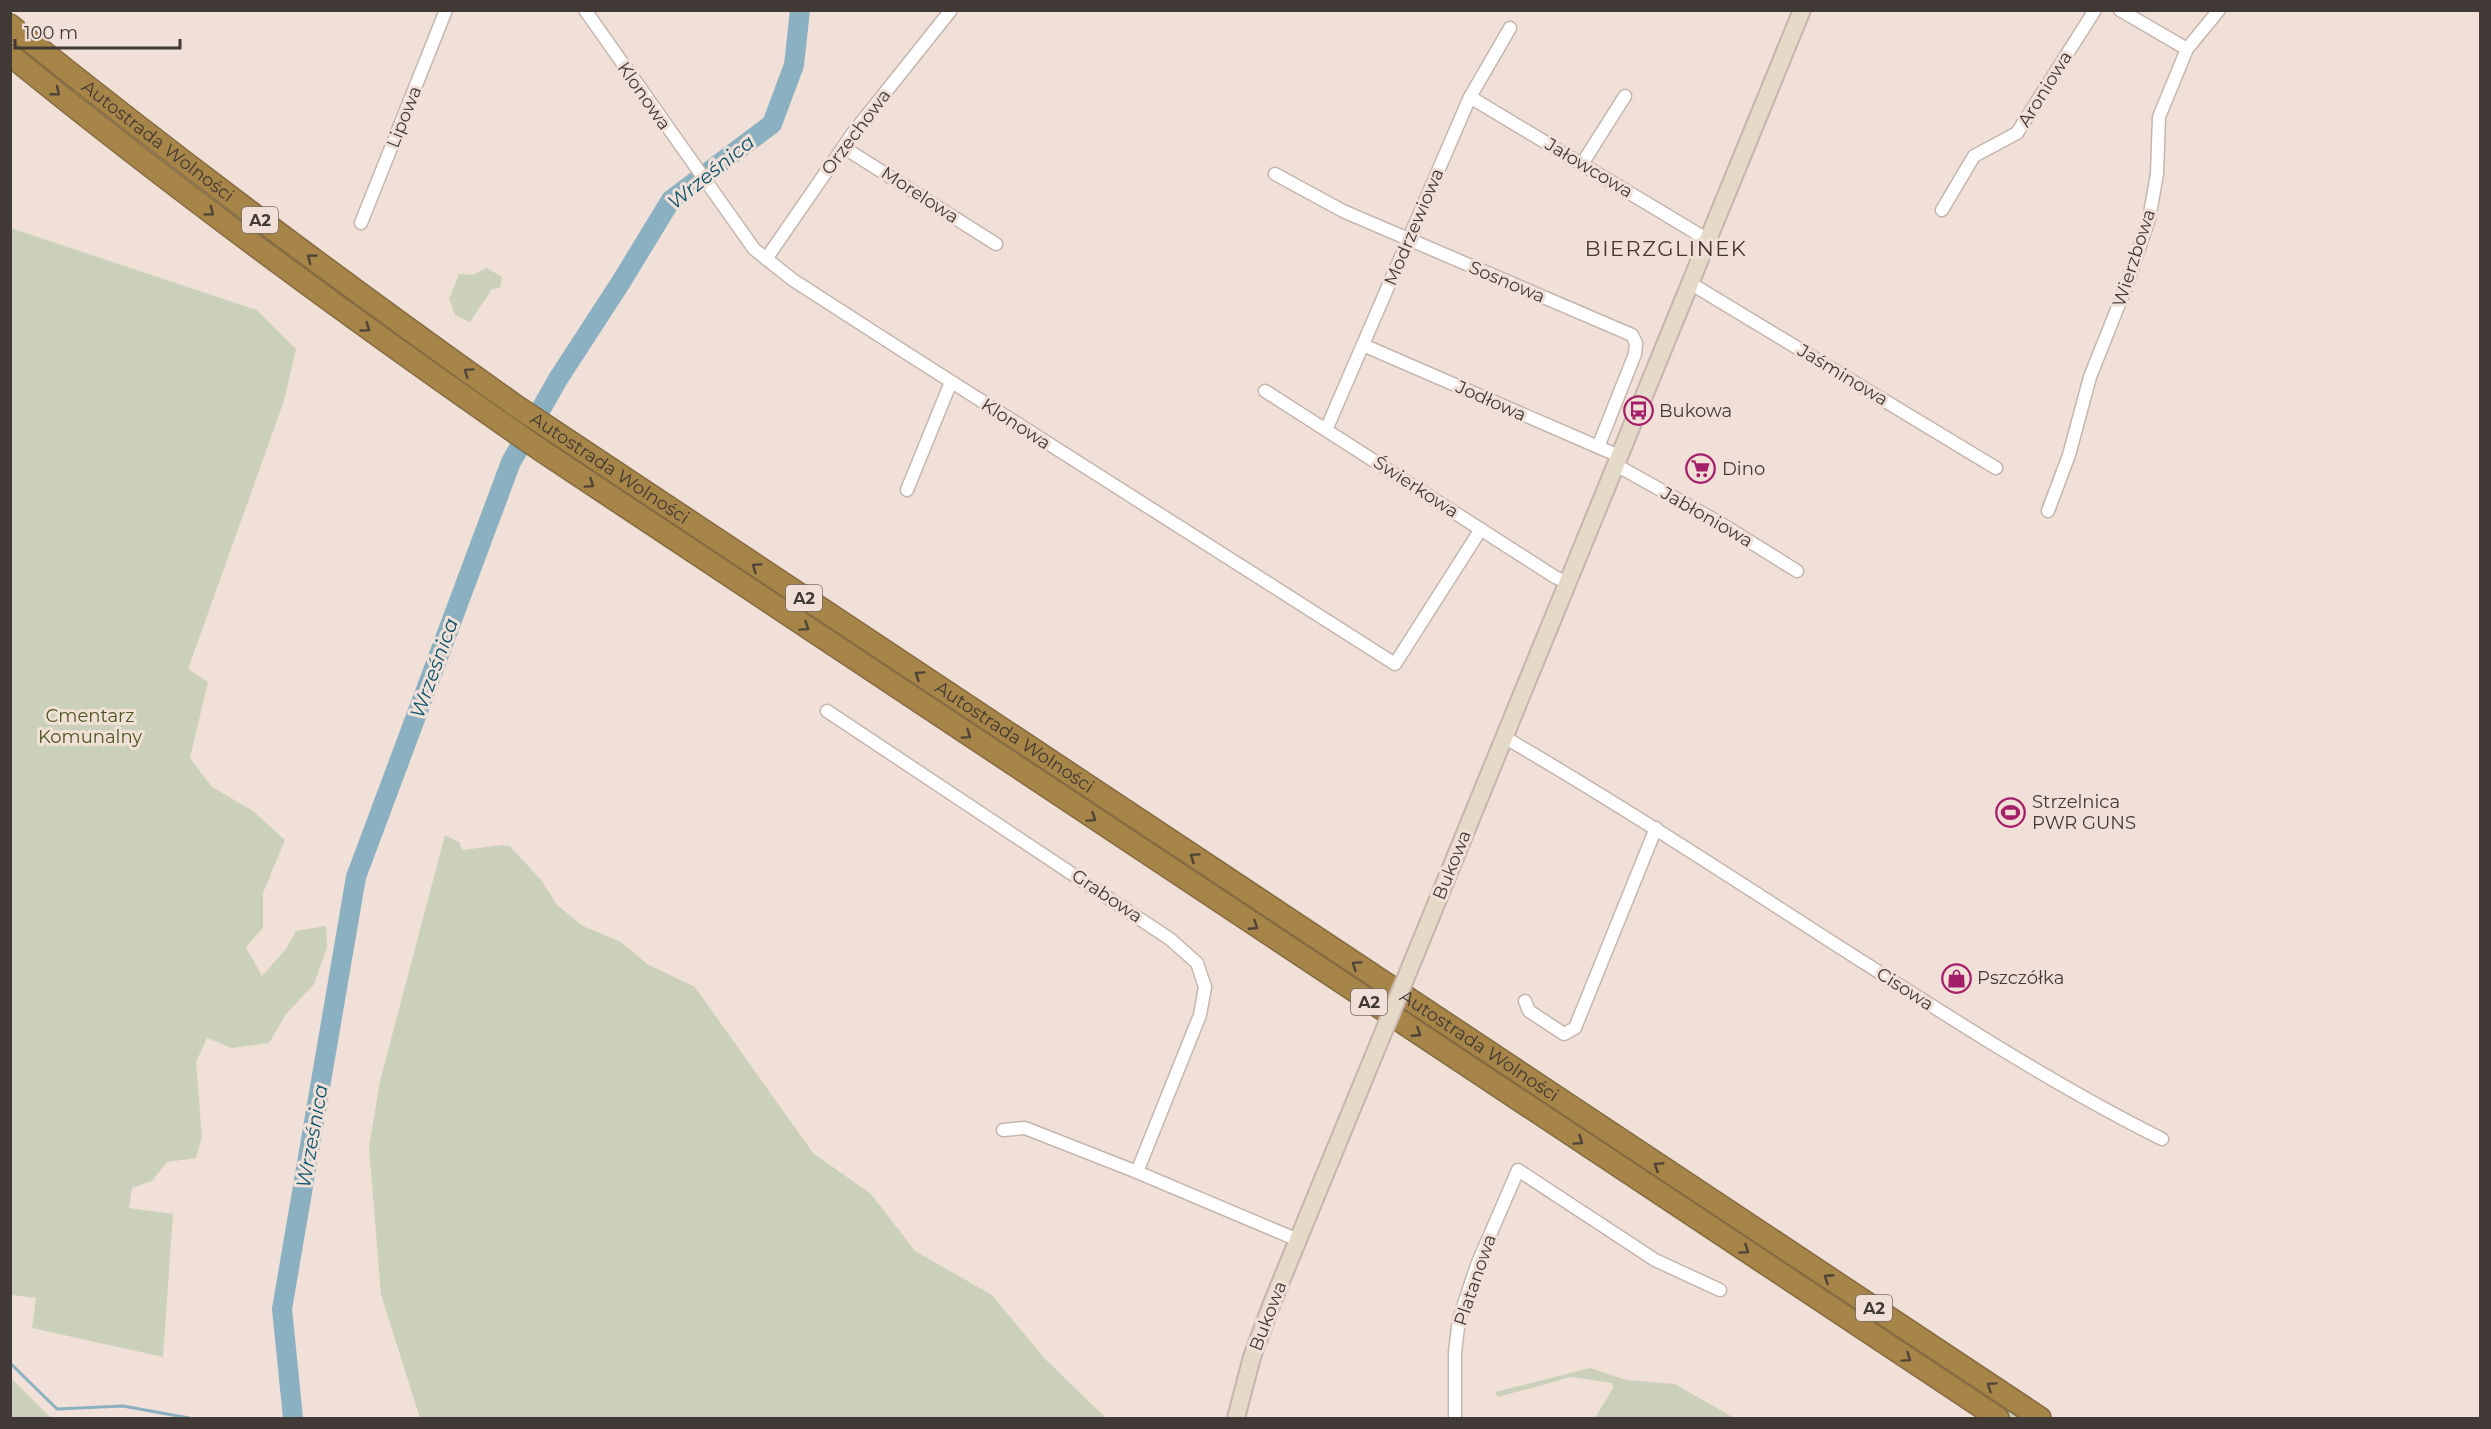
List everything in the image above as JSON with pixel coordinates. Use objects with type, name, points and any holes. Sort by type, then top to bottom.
[{"type":"highway","name":"Autostrada Wolności","points":[[10,25],[97,96],[243,207],[516,406],[2040,1419]]},
{"type":"highway","name":"Autostrada Wolności","points":[[10,55],[211,213],[505,426],[1998,1419]]},
{"type":"main road","name":"Bukowa","points":[[1236,1419],[1260,1334],[1802,10]]},
{"type":"main road","name":"Bukowa","points":[[1246,1419],[1247,1378]]},
{"type":"street","name":"Lipowa","points":[[362,223],[446,10]]},
{"type":"street","name":"Klonowa","points":[[585,10],[706,183],[754,249],[766,259],[793,280],[951,382],[1395,664],[1481,529]]},
{"type":"street","name":"Orzechowa","points":[[766,259],[843,147],[951,10]]},
{"type":"street","name":"Aroniowa","points":[[1942,210],[1974,156],[2017,133],[2095,10]]},
{"type":"street","points":[[2120,10],[2187,49]]},
{"type":"street","name":"Wierzbowa","points":[[2048,511],[2069,455],[2090,377],[2127,284],[2149,219],[2157,174],[2159,117],[2187,49],[2219,10]]},
{"type":"street","name":"Modrzewiowa","points":[[1326,430],[1470,97],[1510,28]]},
{"type":"street","points":[[1582,164],[1626,96]]},
{"type":"street","name":"Jałowcowa","points":[[1470,97],[1708,240]]},
{"type":"street","name":"Morelowa","points":[[843,147],[996,244]]},
{"type":"street","name":"Sosnowa","points":[[1275,174],[1342,211],[1632,335],[1636,343],[1635,354],[1598,447]]},
{"type":"street","name":"Jaśminowa","points":[[1690,283],[1996,468]]},
{"type":"street","name":"Jodłowa","points":[[1363,345],[1598,447],[1618,461]]},
{"type":"street","points":[[907,490],[951,382]]},
{"type":"street","name":"Świerkowa","points":[[1265,391],[1555,577],[1567,582]]},
{"type":"street","name":"Jabłoniowa","points":[[1618,461],[1797,571]]},
{"type":"street","name":"Grabowa","points":[[827,711],[1170,939],[1197,963],[1205,987],[1200,1015],[1137,1172]]},
{"type":"street","name":"Cisowa","points":[[1504,737],[1656,828],[1944,1014],[2093,1104],[2162,1138]]},
{"type":"street","points":[[1525,1001],[1529,1011],[1564,1034],[1575,1028],[1656,828]]},
{"type":"street","points":[[1004,1130],[1025,1128],[1137,1172],[1298,1240]]},
{"type":"street","name":"Platanowa","points":[[1455,1419],[1455,1352],[1459,1319],[1477,1265],[1518,1170],[1655,1260],[1720,1290]]},
{"type":"green space","points":[[10,33],[513,411],[508,419],[383,332],[11,48]]},
{"type":"green space","name":"Cmentarz Komunalny","points":[[11,228],[257,310],[296,349],[284,401],[188,669],[208,682],[190,758],[212,787],[253,811],[285,840],[263,893],[263,928],[246,947],[262,976],[286,949],[296,931],[326,926],[327,948],[314,984],[286,1014],[269,1043],[232,1048],[207,1038],[196,1062],[202,1137],[196,1158],[167,1162],[152,1181],[132,1188],[129,1208],[173,1214],[163,1357],[32,1328],[36,1298],[11,1295]]},
{"type":"green space","points":[[487,268],[502,277],[500,288],[492,289],[470,322],[455,315],[449,299],[459,274],[473,275]]},
{"type":"green space","points":[[550,439],[1389,996],[1386,1005],[546,445]]},
{"type":"green space","points":[[445,835],[459,842],[462,850],[510,846],[541,880],[557,905],[583,926],[621,942],[647,964],[695,987],[813,1153],[871,1194],[915,1251],[992,1295],[1044,1358],[1106,1418],[420,1418],[381,1295],[369,1147],[380,1081]]},
{"type":"green space","points":[[1404,1006],[2027,1418],[2011,1418],[1401,1014]]},
{"type":"green space","points":[[1590,1368],[1626,1380],[1675,1384],[1734,1418],[1595,1418],[1613,1388],[1612,1383],[1571,1377],[1498,1397],[1495,1392]]},
{"type":"green space","points":[[11,1378],[51,1418],[11,1418]]},
{"type":"waterway","name":"Wrześnica","points":[[293,1418],[282,1309],[356,877],[511,462],[558,379],[671,200],[772,124],[794,65],[800,10]]},
{"type":"waterway","points":[[10,1363],[57,1409],[123,1406],[189,1418]]},
{"type":"place","name":"Bukowa","points":[[1638,411]]},
{"type":"place","name":"Dino","points":[[1701,469]]},
{"type":"place","name":"Strzelnica PWR GUNS","points":[[2011,812]]},
{"type":"place","name":"Pszczółka","points":[[1956,978]]},
{"type":"district","name":"BIERZGLINEK","points":[[1666,248]]}]
